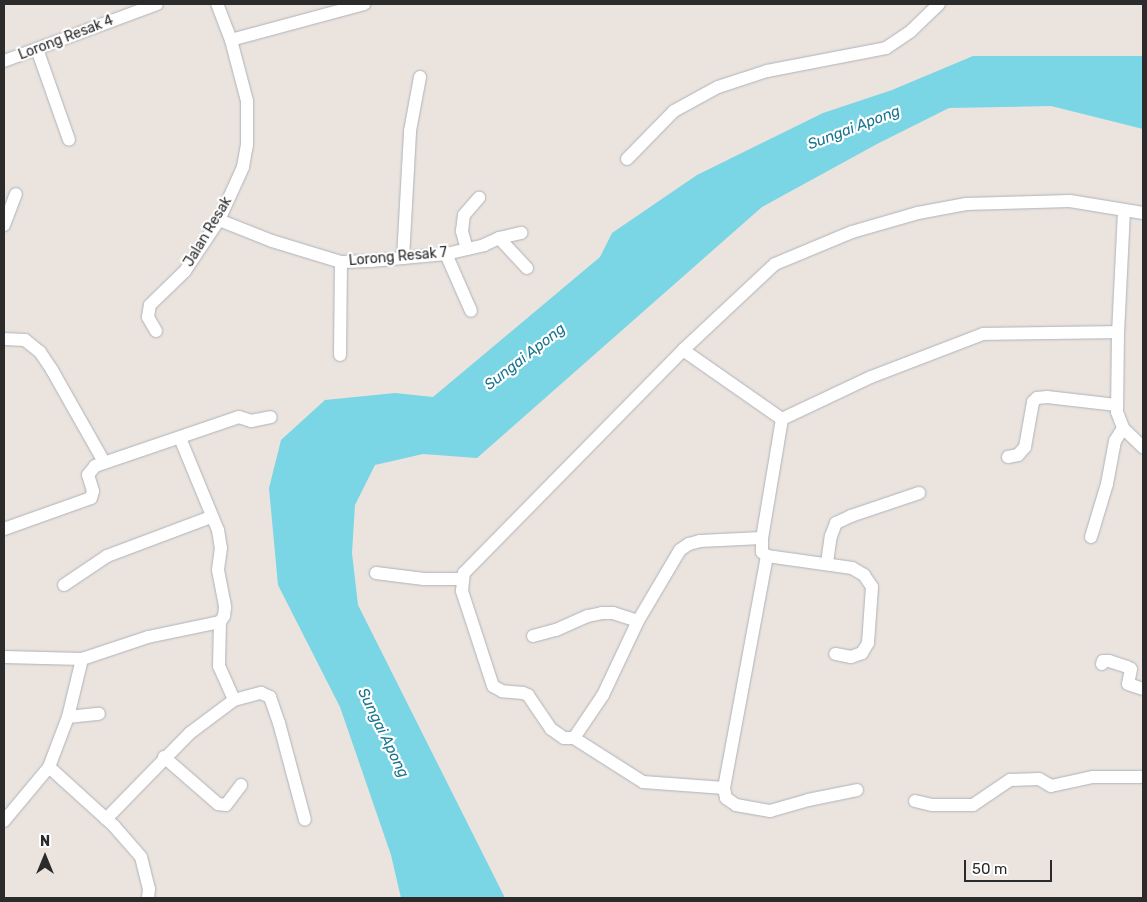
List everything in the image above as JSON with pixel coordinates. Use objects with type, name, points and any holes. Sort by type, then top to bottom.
[{"type":"street","name":"Lorong Resak 4","points":[[4,62],[157,4]]},
{"type":"street","name":"Jalan Resak","points":[[156,331],[148,317],[150,305],[185,271],[219,220],[243,168],[247,145],[247,101],[231,40],[217,4]]},
{"type":"street","points":[[231,40],[364,4]]},
{"type":"street","points":[[627,159],[674,111],[718,87],[767,71],[886,48],[911,31],[940,4]]},
{"type":"street","points":[[37,49],[69,140]]},
{"type":"street","points":[[402,258],[410,130],[420,77]]},
{"type":"street","points":[[4,225],[16,194]]},
{"type":"street","points":[[466,249],[462,231],[464,215],[479,198]]},
{"type":"street","points":[[724,788],[643,782],[574,738],[564,738],[551,729],[528,695],[502,691],[492,686],[462,591],[464,572],[683,350],[775,264],[852,232],[918,213],[966,204],[1070,201],[1143,213]]},
{"type":"street","points":[[1124,211],[1118,332],[1117,405],[1123,428],[1143,447]]},
{"type":"street","name":"Lorong Resak 7","points":[[219,220],[272,241],[342,262],[446,254],[522,233]]},
{"type":"street","points":[[499,238],[527,268]]},
{"type":"street","points":[[446,254],[471,311]]},
{"type":"street","points":[[340,355],[342,262]]},
{"type":"street","points":[[782,419],[871,377],[983,334],[1118,332]]},
{"type":"street","points":[[4,339],[26,340],[47,361],[104,462]]},
{"type":"street","points":[[683,350],[782,419]]},
{"type":"street","points":[[1008,457],[1018,455],[1025,448],[1033,402],[1036,398],[1046,397],[1117,405]]},
{"type":"street","points":[[4,529],[91,498],[93,491],[88,479],[89,472],[94,466],[239,417],[251,422],[271,417]]},
{"type":"street","points":[[782,419],[762,538],[762,552],[768,556],[827,563],[858,572],[864,575],[872,586],[868,642],[862,653],[851,657],[835,654]]},
{"type":"street","points":[[1090,537],[1107,484],[1115,442],[1123,428]]},
{"type":"street","points":[[180,438],[218,530],[221,548],[218,570],[225,607],[224,616],[220,622],[219,666],[234,700]]},
{"type":"street","points":[[827,563],[831,536],[836,523],[919,493]]},
{"type":"street","points":[[64,585],[107,556],[211,516]]},
{"type":"street","points":[[574,738],[603,695],[638,621],[680,550],[689,544],[700,541],[762,538]]},
{"type":"street","points":[[768,556],[724,788],[726,798],[736,806],[770,811],[808,800],[857,790]]},
{"type":"street","points":[[376,573],[424,578],[462,579]]},
{"type":"street","points":[[533,636],[556,630],[588,616],[602,613],[613,613],[638,621]]},
{"type":"street","points":[[4,657],[82,659],[148,636],[220,622]]},
{"type":"street","points":[[4,821],[49,767],[68,717],[82,659]]},
{"type":"street","points":[[1102,664],[1103,661],[1109,661],[1131,669],[1128,684],[1143,689]]},
{"type":"street","points":[[106,819],[190,732],[234,700],[261,693],[270,697],[279,723],[305,820]]},
{"type":"street","points":[[68,717],[99,714]]},
{"type":"street","points":[[164,757],[218,804],[226,805],[241,785]]},
{"type":"street","points":[[49,767],[106,819],[141,857],[149,890],[148,898]]},
{"type":"street","points":[[915,801],[933,805],[973,804],[1010,780],[1039,779],[1051,786],[1093,777],[1143,777]]},
{"type":"water","name":"Sungai Apong","points":[[973,56],[1143,56],[1143,129],[1051,106],[949,108],[877,144],[762,207],[477,458],[423,454],[375,465],[355,505],[352,553],[358,605],[505,898],[401,898],[391,855],[340,707],[278,585],[269,488],[281,440],[325,400],[395,393],[433,397],[600,257],[612,233],[697,175],[823,113],[892,90]]}]
